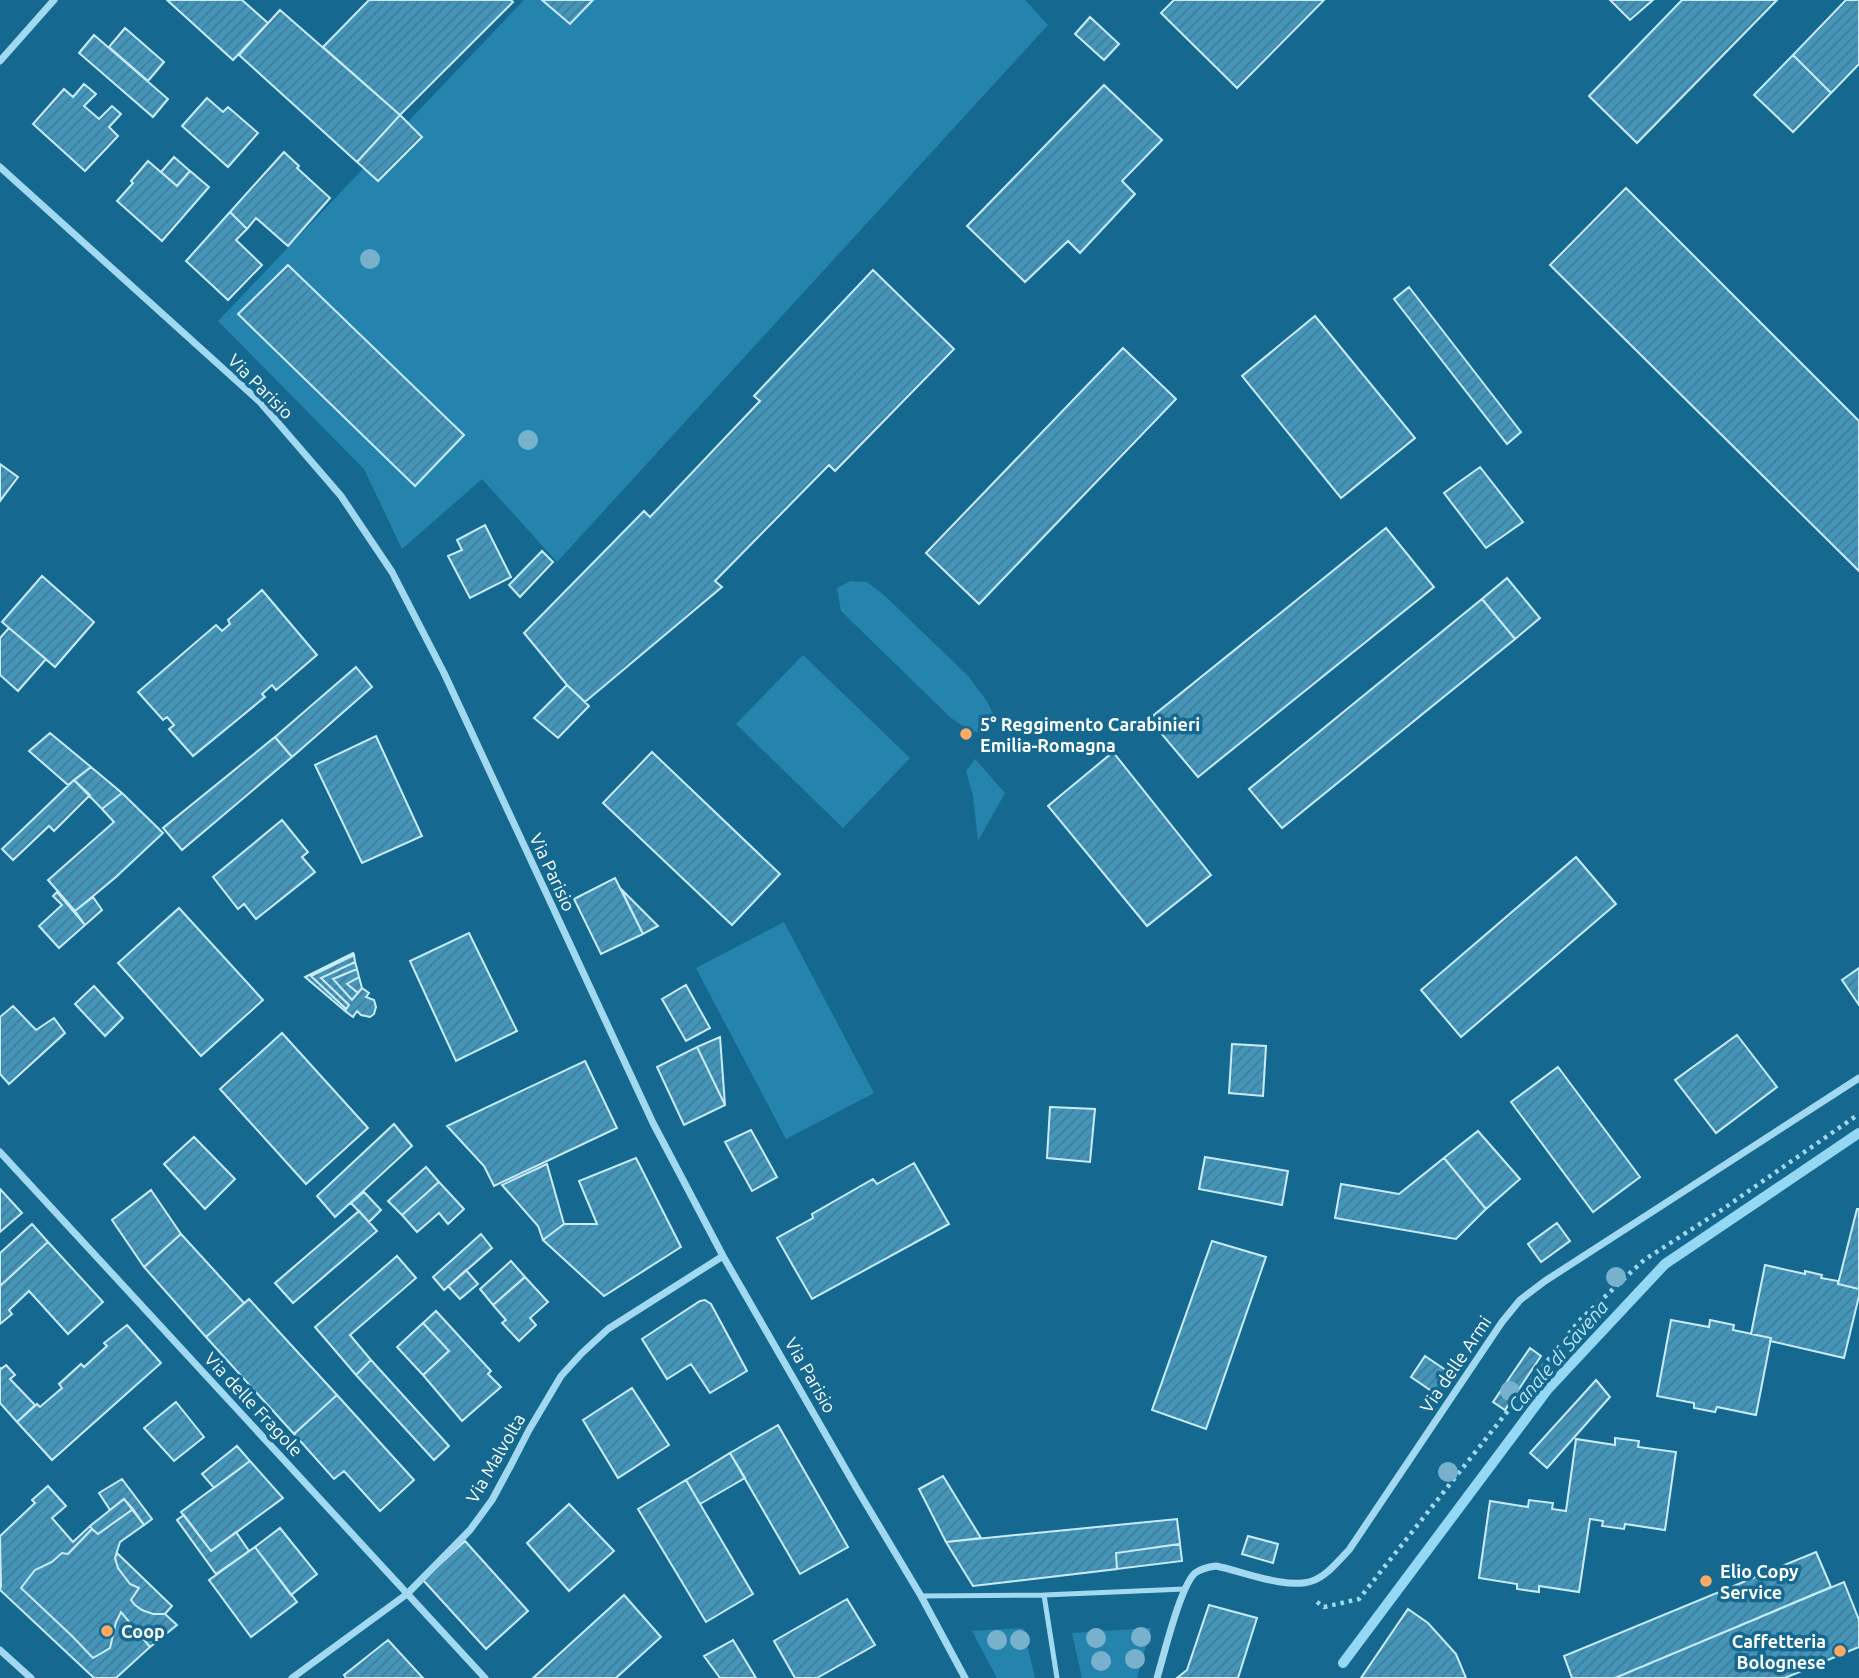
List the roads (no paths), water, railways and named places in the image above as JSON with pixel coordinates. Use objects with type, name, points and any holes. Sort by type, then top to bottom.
[{"type":"street","points":[[0,61],[54,0]]},
{"type":"street","name":"Via Parisio","points":[[0,167],[260,402],[341,496],[385,561],[444,673],[653,1123],[723,1256],[921,1596],[965,1678]]},
{"type":"street","name":"Via delle Armi","points":[[1184,1589],[1193,1574],[1203,1568],[1216,1566],[1292,1584],[1312,1581],[1328,1571],[1349,1550],[1502,1322],[1520,1300],[1545,1281],[1859,1077]]},
{"type":"street","name":"Via delle Fragole","points":[[0,1152],[485,1678]]},
{"type":"street","name":"Via Malvolta","points":[[292,1678],[407,1594],[470,1530],[492,1500],[528,1430],[561,1376],[582,1353],[608,1329],[723,1256]]},
{"type":"street","points":[[1157,1678],[1184,1589]]},
{"type":"street","points":[[0,1650],[31,1678]]},
{"type":"lane","points":[[921,1596],[1044,1595],[1184,1589]]},
{"type":"lane","points":[[1044,1595],[1057,1678]]},
{"type":"waterway","name":"Canale di Savena","points":[[1343,1663],[1548,1389],[1665,1264],[1859,1133]]},
{"type":"place","name":"5° Reggimento Carabinieri Emilia-Romagna","points":[[966,734]]},
{"type":"place","name":"Elio Copy Service","points":[[1706,1581]]},
{"type":"place","name":"Coop","points":[[107,1631]]},
{"type":"place","name":"Caffetteria Bolognese","points":[[1840,1651]]}]
